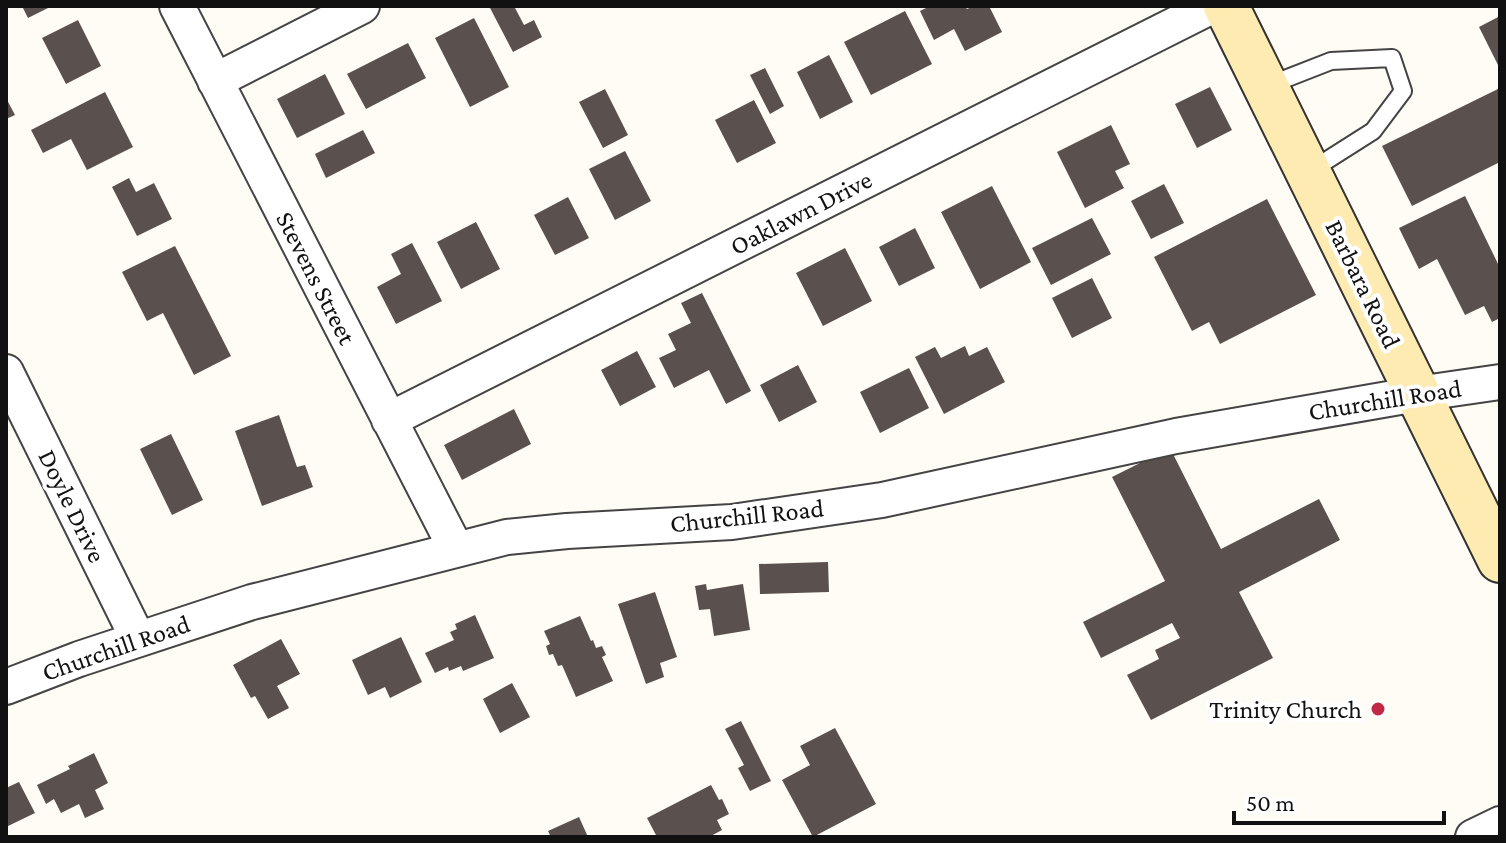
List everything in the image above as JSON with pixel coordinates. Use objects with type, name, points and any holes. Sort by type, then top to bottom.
[{"type":"street","name":"Stevens Street","points":[[177,6],[456,549]]},
{"type":"street","points":[[215,81],[362,6]]},
{"type":"street","name":"Oaklawn Drive","points":[[389,420],[1212,6]]},
{"type":"street","name":"Barbara Road","points":[[1226,6],[1500,560]]},
{"type":"street","name":"Doyle Drive","points":[[6,372],[138,639]]},
{"type":"street","name":"Churchill Road","points":[[6,687],[79,659],[252,602],[507,537],[732,522],[882,500],[1176,436],[1500,382]]},
{"type":"street","points":[[1473,837],[1500,824]]},
{"type":"lane","points":[[1266,86],[1331,61],[1392,58],[1403,91],[1391,109],[1373,131],[1308,172]]},
{"type":"building","points":[[22,6],[52,6],[28,18]]},
{"type":"building","points":[[489,6],[514,6],[524,25],[534,20],[542,37],[513,52]]},
{"type":"building","points":[[930,6],[965,6],[967,9],[989,6],[1002,32],[965,51],[954,29],[934,40],[920,11]]},
{"type":"building","points":[[905,11],[932,64],[871,95],[844,42]]},
{"type":"building","points":[[1500,16],[1500,69],[1479,27]]},
{"type":"building","points":[[474,18],[509,87],[470,107],[435,38]]},
{"type":"building","points":[[78,20],[101,66],[66,84],[42,38]]},
{"type":"building","points":[[408,43],[426,78],[366,109],[347,74]]},
{"type":"building","points":[[829,55],[853,102],[820,119],[797,72]]},
{"type":"building","points":[[765,68],[784,106],[770,114],[750,75]]},
{"type":"building","points":[[325,74],[345,114],[297,138],[277,99]]},
{"type":"building","points":[[1210,87],[1232,130],[1197,148],[1175,104]]},
{"type":"building","points":[[1500,88],[1500,162],[1412,206],[1382,146]]},
{"type":"building","points":[[605,89],[628,135],[603,148],[579,102]]},
{"type":"building","points":[[105,92],[133,147],[87,170],[71,139],[43,153],[31,130]]},
{"type":"building","points":[[6,98],[15,115],[6,119]]},
{"type":"building","points":[[754,100],[776,143],[737,163],[715,120]]},
{"type":"building","points":[[1111,125],[1130,164],[1115,171],[1124,188],[1085,208],[1057,152]]},
{"type":"building","points":[[363,130],[375,153],[326,178],[315,154]]},
{"type":"building","points":[[625,151],[651,201],[615,220],[589,169]]},
{"type":"building","points":[[129,178],[136,192],[154,183],[172,219],[137,236],[112,187]]},
{"type":"building","points":[[1164,184],[1184,223],[1151,239],[1131,201]]},
{"type":"building","points":[[992,186],[1031,262],[980,289],[941,212]]},
{"type":"building","points":[[1465,196],[1500,268],[1500,318],[1492,322],[1484,306],[1465,315],[1437,259],[1419,269],[1399,228]]},
{"type":"building","points":[[568,197],[589,238],[555,255],[534,215]]},
{"type":"building","points":[[1267,199],[1316,295],[1220,344],[1209,322],[1192,331],[1154,257]]},
{"type":"building","points":[[1092,218],[1111,254],[1051,285],[1032,248]]},
{"type":"building","points":[[476,222],[500,269],[461,289],[437,242]]},
{"type":"building","points":[[915,228],[935,268],[899,286],[879,247]]},
{"type":"building","points":[[412,243],[442,301],[396,324],[377,287],[401,274],[391,254]]},
{"type":"building","points":[[175,246],[231,356],[194,375],[163,313],[147,321],[122,272]]},
{"type":"building","points":[[845,248],[872,301],[823,326],[796,273]]},
{"type":"building","points":[[1092,278],[1112,318],[1072,338],[1052,298]]},
{"type":"building","points":[[702,293],[751,391],[726,404],[709,370],[674,388],[659,358],[676,350],[668,334],[691,323],[681,303]]},
{"type":"building","points":[[965,346],[969,356],[987,347],[1005,382],[944,414],[915,357],[935,347],[941,358]]},
{"type":"building","points":[[637,351],[656,387],[620,406],[601,370]]},
{"type":"building","points":[[798,365],[817,402],[779,422],[760,385]]},
{"type":"building","points":[[909,368],[929,408],[880,433],[860,392]]},
{"type":"building","points":[[514,409],[531,444],[462,480],[444,445]]},
{"type":"building","points":[[279,415],[297,467],[305,465],[313,487],[262,506],[235,431]]},
{"type":"building","points":[[171,434],[203,500],[172,515],[140,449]]},
{"type":"building","points":[[1170,448],[1221,549],[1319,499],[1340,540],[1239,592],[1273,658],[1151,720],[1127,675],[1159,659],[1155,650],[1180,638],[1172,623],[1101,658],[1083,622],[1165,581],[1112,477]]},
{"type":"building","points":[[828,562],[829,592],[760,594],[759,564]]},
{"type":"building","points":[[706,584],[707,590],[743,584],[750,630],[714,636],[710,609],[699,610],[695,586]]},
{"type":"building","points":[[655,592],[677,657],[660,663],[664,677],[646,684],[618,604]]},
{"type":"building","points":[[475,615],[494,658],[463,671],[461,666],[449,671],[448,667],[435,673],[425,653],[454,640],[450,632],[457,629],[455,624]]},
{"type":"building","points":[[580,616],[596,648],[602,646],[606,655],[602,657],[613,681],[576,697],[562,665],[558,666],[553,654],[549,655],[546,646],[550,644],[544,631]]},
{"type":"building","points":[[401,637],[422,682],[390,698],[385,687],[368,695],[352,660]]},
{"type":"building","points":[[281,639],[300,674],[277,686],[289,708],[268,719],[255,696],[251,698],[233,665]]},
{"type":"building","points":[[512,683],[530,717],[500,733],[483,699]]},
{"type":"building","points":[[741,721],[771,781],[750,791],[738,768],[744,765],[725,729]]},
{"type":"building","points":[[835,728],[876,804],[813,837],[782,780],[810,765],[800,746]]},
{"type":"building","points":[[94,753],[108,783],[95,790],[104,809],[85,818],[79,804],[61,813],[54,799],[46,804],[37,785]]},
{"type":"building","points":[[19,782],[35,813],[6,827],[6,788]]},
{"type":"building","points":[[711,785],[729,814],[717,820],[722,830],[709,837],[657,837],[647,818]]},
{"type":"building","points":[[579,817],[588,837],[551,837],[548,831]]},
{"type":"place","name":"Trinity Church","points":[[1378,709]]}]
